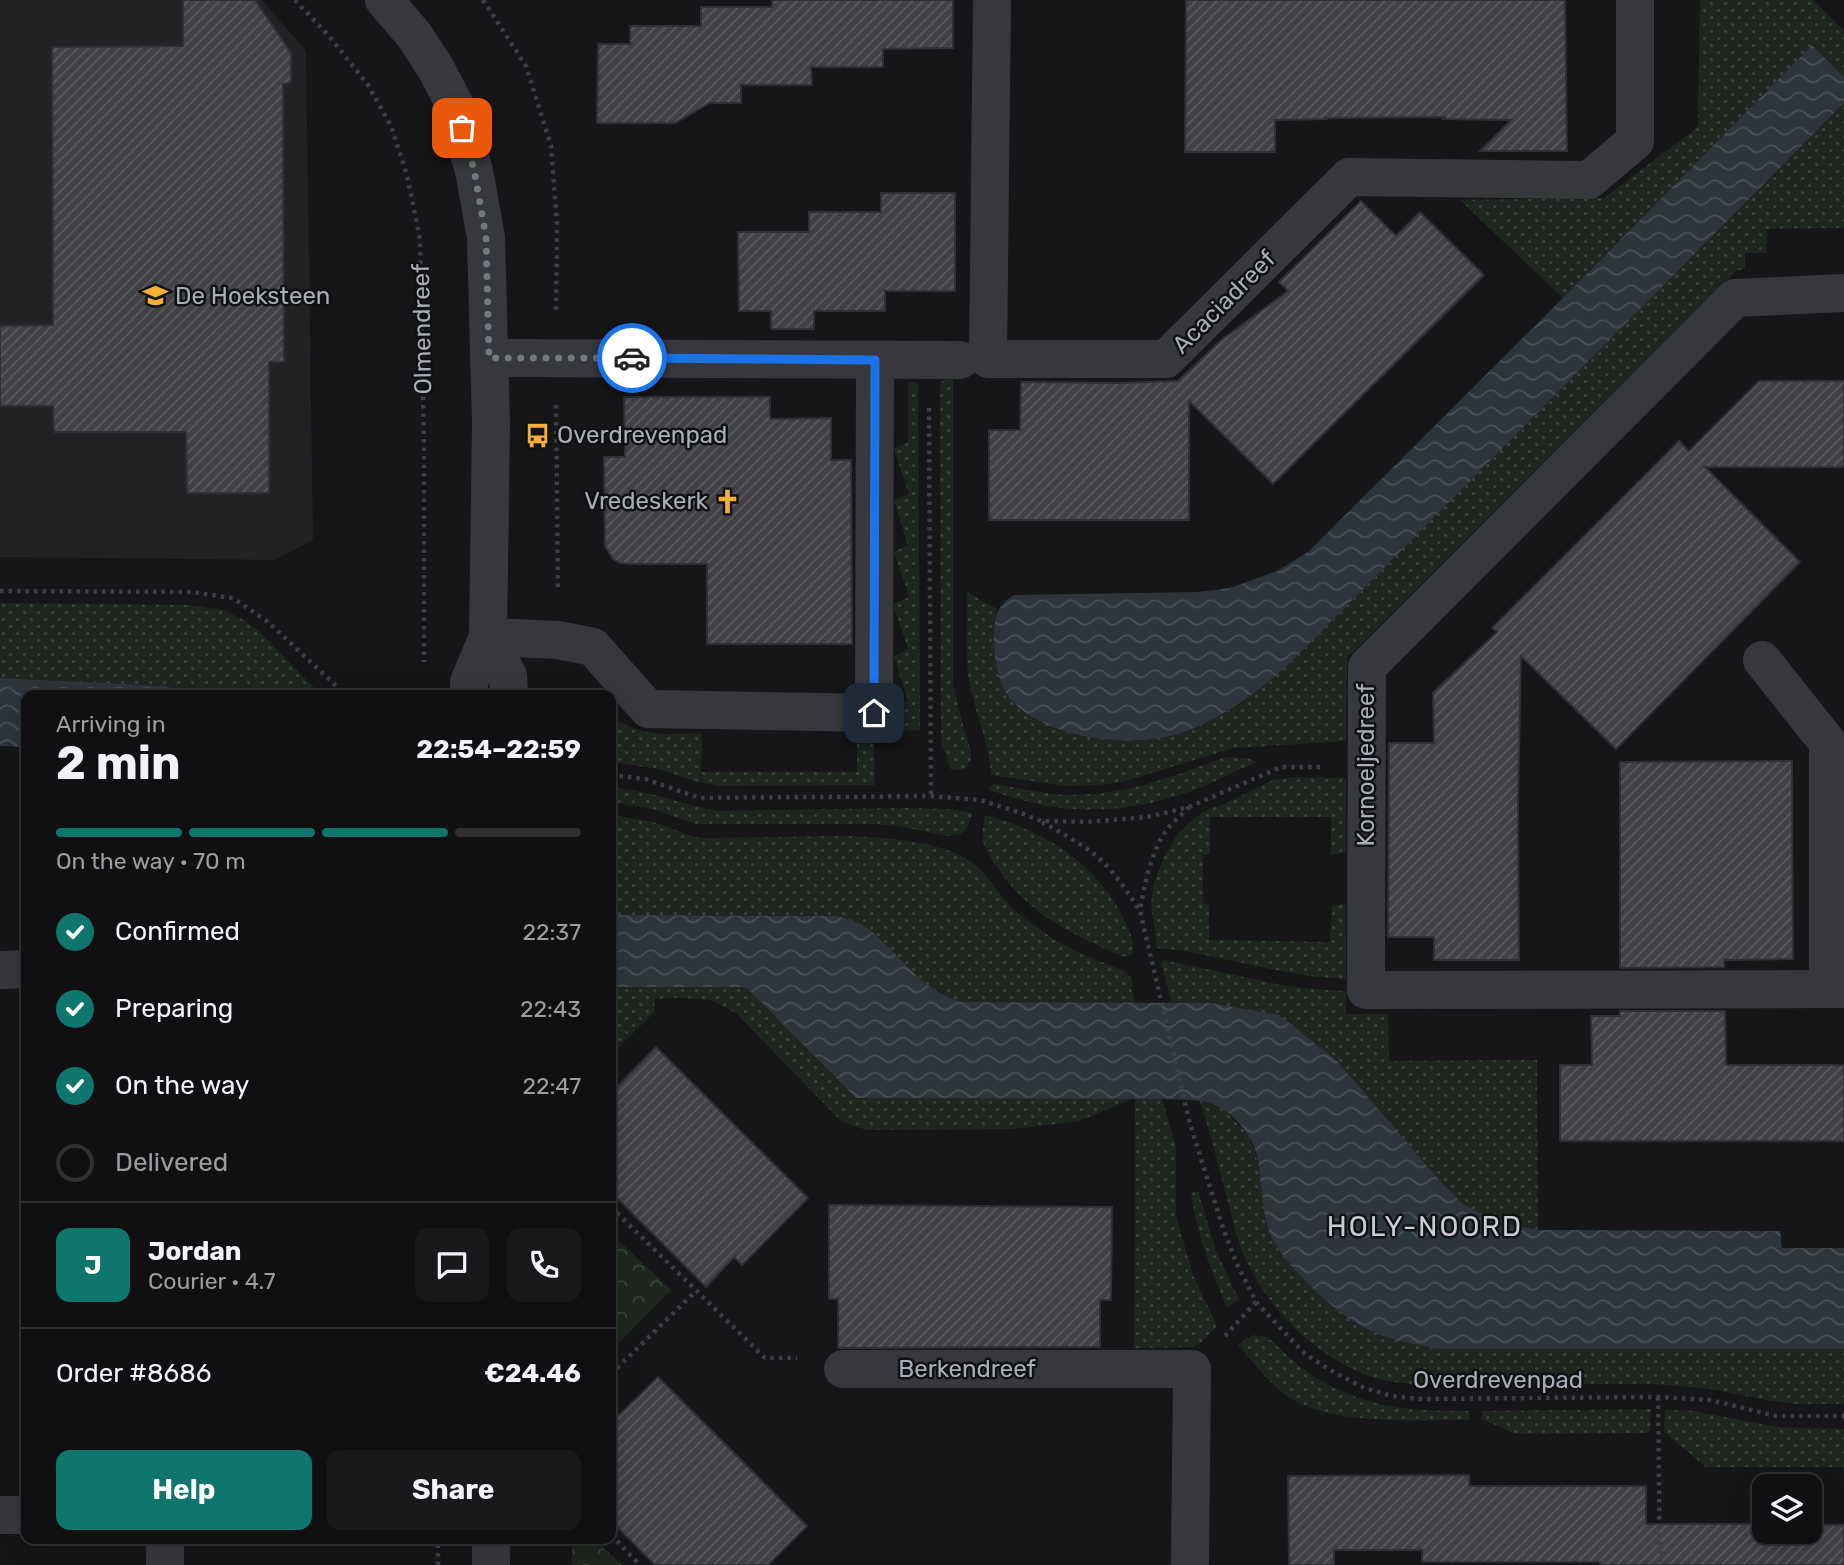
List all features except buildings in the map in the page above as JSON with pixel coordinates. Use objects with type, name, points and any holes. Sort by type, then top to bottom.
[{"type":"street","points":[[384,0],[414,35],[456,107],[474,170],[486,237],[491,424],[488,637],[469,682],[469,690]]},
{"type":"street","name":"Acaciadreef","points":[[992,0],[988,359],[1166,359],[1349,177],[1589,180],[1636,141],[1635,0]]},
{"type":"street","name":"Kornoeljedreef","points":[[1762,660],[1828,743],[1836,989],[1366,990],[1367,667],[1735,298],[1844,293]]},
{"type":"street","points":[[489,358],[944,361]]},
{"type":"street","points":[[488,637],[558,640],[593,647],[648,709],[874,713],[875,360]]},
{"type":"street","points":[[488,637],[508,676],[509,690]]},
{"type":"street","points":[[0,970],[21,970]]},
{"type":"street","name":"Berkendreef","points":[[843,1369],[1192,1369],[1190,1565]]},
{"type":"street","points":[[0,1515],[21,1515]]},
{"type":"street","points":[[164,1565],[165,1544]]},
{"type":"street","points":[[491,1544],[491,1565]]},
{"type":"path","name":"Olmendreef","points":[[295,0],[329,36],[368,85],[391,126],[407,175],[420,239],[424,667]]},
{"type":"path","points":[[482,0],[526,66],[551,146],[557,224],[558,640]]},
{"type":"path","points":[[932,796],[944,361]]},
{"type":"path","points":[[0,591],[191,592],[233,597],[267,621],[341,690]]},
{"type":"path","name":"Overdrevenpad","points":[[1041,821],[1086,822],[1147,817],[1189,807],[1281,767]]},
{"type":"path","name":"Overdrevenpad","points":[[616,776],[645,779],[700,798],[932,796],[980,800],[1041,821],[1092,852],[1124,887],[1140,911],[1190,1124],[1223,1228],[1256,1302],[1304,1353],[1364,1388],[1392,1396],[1420,1399],[1658,1397],[1710,1400],[1776,1416],[1844,1416]]},
{"type":"path","name":"Overdrevenpad","points":[[1140,911],[1144,882],[1154,855],[1167,829],[1189,807]]},
{"type":"path","points":[[616,1211],[765,1358],[827,1359],[843,1369]]},
{"type":"path","points":[[616,1369],[696,1291]]},
{"type":"path","points":[[1658,1397],[1660,1565]]},
{"type":"path","points":[[616,1540],[640,1565]]},
{"type":"path","points":[[438,1544],[438,1565]]},
{"type":"shaded area","name":"De Hoeksteen","points":[[0,0],[262,0],[306,51],[313,540],[275,560],[0,557]]},
{"type":"green space","points":[[1700,0],[1813,0],[1844,31],[1844,77],[1812,45],[1563,298],[1460,200],[1604,198],[1698,127]]},
{"type":"green space","points":[[1844,103],[1844,228],[1767,229],[1766,253],[1745,253],[1745,269],[1737,270],[1347,658],[1346,741],[1234,748],[1122,782],[1097,785],[1064,786],[991,775],[968,674],[967,592],[997,609],[994,630],[1002,685],[1014,704],[1057,729],[1078,735],[1159,738],[1185,732],[1241,704],[1289,664]]},
{"type":"green space","points":[[953,379],[953,684],[971,759],[965,769],[951,770],[941,741],[940,384],[943,380]]},
{"type":"green space","points":[[908,382],[918,383],[920,730],[893,731],[893,707],[908,701],[894,656],[908,649],[893,604],[909,597],[894,552],[908,545],[894,500],[909,494],[894,449],[908,442]]},
{"type":"green space","points":[[0,603],[190,605],[223,610],[242,619],[259,631],[316,690],[177,690],[166,686],[0,678]]},
{"type":"green space","points":[[616,719],[633,728],[654,733],[702,734],[701,772],[857,772],[857,731],[874,731],[875,785],[720,786],[659,769],[616,763]]},
{"type":"green space","points":[[1225,757],[1247,758],[1257,762],[1189,792],[1126,807],[1094,810],[1053,807],[989,790],[993,784],[1059,795],[1110,792],[1168,778]]},
{"type":"green space","points":[[1293,777],[1346,778],[1346,853],[1331,855],[1331,817],[1210,817],[1210,854],[1203,855],[1203,903],[1209,905],[1209,940],[1330,942],[1332,905],[1346,904],[1346,979],[1303,975],[1157,948],[1151,903],[1154,883],[1164,857],[1177,835],[1194,818],[1209,809],[1273,780]]},
{"type":"green space","points":[[616,789],[719,811],[906,808],[950,809],[973,813],[961,834],[948,836],[876,824],[695,824],[656,810],[616,803]]},
{"type":"green space","points":[[985,815],[1029,830],[1068,853],[1086,868],[1115,902],[1131,934],[1132,954],[1125,957],[1089,942],[1055,923],[1024,899],[1011,886],[986,849],[982,835]]},
{"type":"green space","points":[[616,816],[653,822],[704,838],[870,837],[931,845],[955,853],[972,862],[1009,905],[1052,938],[1126,972],[1131,978],[1135,1003],[963,1002],[948,998],[937,993],[836,916],[616,915]]},
{"type":"green space","points":[[1164,960],[1286,986],[1346,991],[1346,1014],[1388,1014],[1389,1061],[1537,1060],[1538,1230],[1499,1222],[1463,1204],[1439,1180],[1209,1003],[1172,1003],[1161,963]]},
{"type":"green space","points":[[616,987],[746,987],[856,1098],[1135,1098],[1079,1121],[1014,1129],[866,1130],[841,1121],[736,1013],[710,1000],[679,998],[655,999],[654,1012],[616,1050]]},
{"type":"green space","points":[[1135,1098],[1162,1099],[1176,1146],[1176,1213],[1193,1275],[1217,1326],[1199,1344],[1192,1347],[1134,1348]]},
{"type":"green space","points":[[1200,1101],[1208,1101],[1224,1110],[1246,1132],[1255,1150],[1271,1236],[1289,1262],[1313,1288],[1367,1329],[1439,1349],[1844,1349],[1844,1404],[1795,1404],[1712,1389],[1654,1384],[1422,1385],[1382,1380],[1348,1367],[1310,1342],[1293,1327],[1252,1272],[1238,1240]]},
{"type":"green space","points":[[1198,1191],[1216,1251],[1239,1300],[1227,1307],[1197,1222],[1191,1193]]},
{"type":"green space","points":[[616,1238],[671,1290],[616,1346]]},
{"type":"green space","points":[[1254,1335],[1267,1338],[1310,1374],[1350,1395],[1400,1408],[1469,1411],[1470,1420],[1380,1420],[1313,1409],[1279,1390],[1238,1345]]},
{"type":"green space","points":[[1651,1409],[1650,1433],[1516,1434],[1482,1419],[1482,1411]]},
{"type":"green space","points":[[1665,1410],[1693,1411],[1777,1427],[1844,1429],[1844,1467],[1706,1467],[1664,1432]]},
{"type":"green space","points":[[572,1544],[599,1544],[622,1565],[572,1565]]},
{"type":"water","points":[[1812,45],[1844,77],[1844,103],[1289,664],[1265,684],[1228,711],[1201,725],[1167,737],[1145,740],[1074,734],[1032,717],[1009,698],[995,657],[994,626],[999,609],[1014,595],[1198,592],[1230,588],[1277,571],[1308,552]]},
{"type":"water","points":[[0,678],[166,686],[177,690],[21,690],[21,747],[0,746]]},
{"type":"water","points":[[616,915],[836,916],[867,928],[929,986],[963,1002],[1209,1003],[1279,1015],[1337,1061],[1439,1180],[1463,1204],[1502,1223],[1538,1230],[1780,1231],[1782,1248],[1844,1248],[1844,1349],[1439,1349],[1384,1336],[1354,1322],[1327,1301],[1278,1249],[1267,1224],[1258,1160],[1253,1144],[1238,1122],[1217,1106],[1200,1101],[1162,1099],[856,1098],[746,987],[616,987]]},
{"type":"way so far","points":[[462,128],[474,170],[486,237],[489,358],[632,358]]},
{"type":"place","name":"De Hoeksteen","points":[[155,296]]},
{"type":"place","name":"Overdrevenpad","points":[[537,435]]},
{"type":"place","name":"Vredeskerk","points":[[728,501]]},
{"type":"district","name":"HOLY-NOORD","points":[[1425,1226]]},
{"type":"route","points":[[632,358],[875,360],[874,713]]}]
